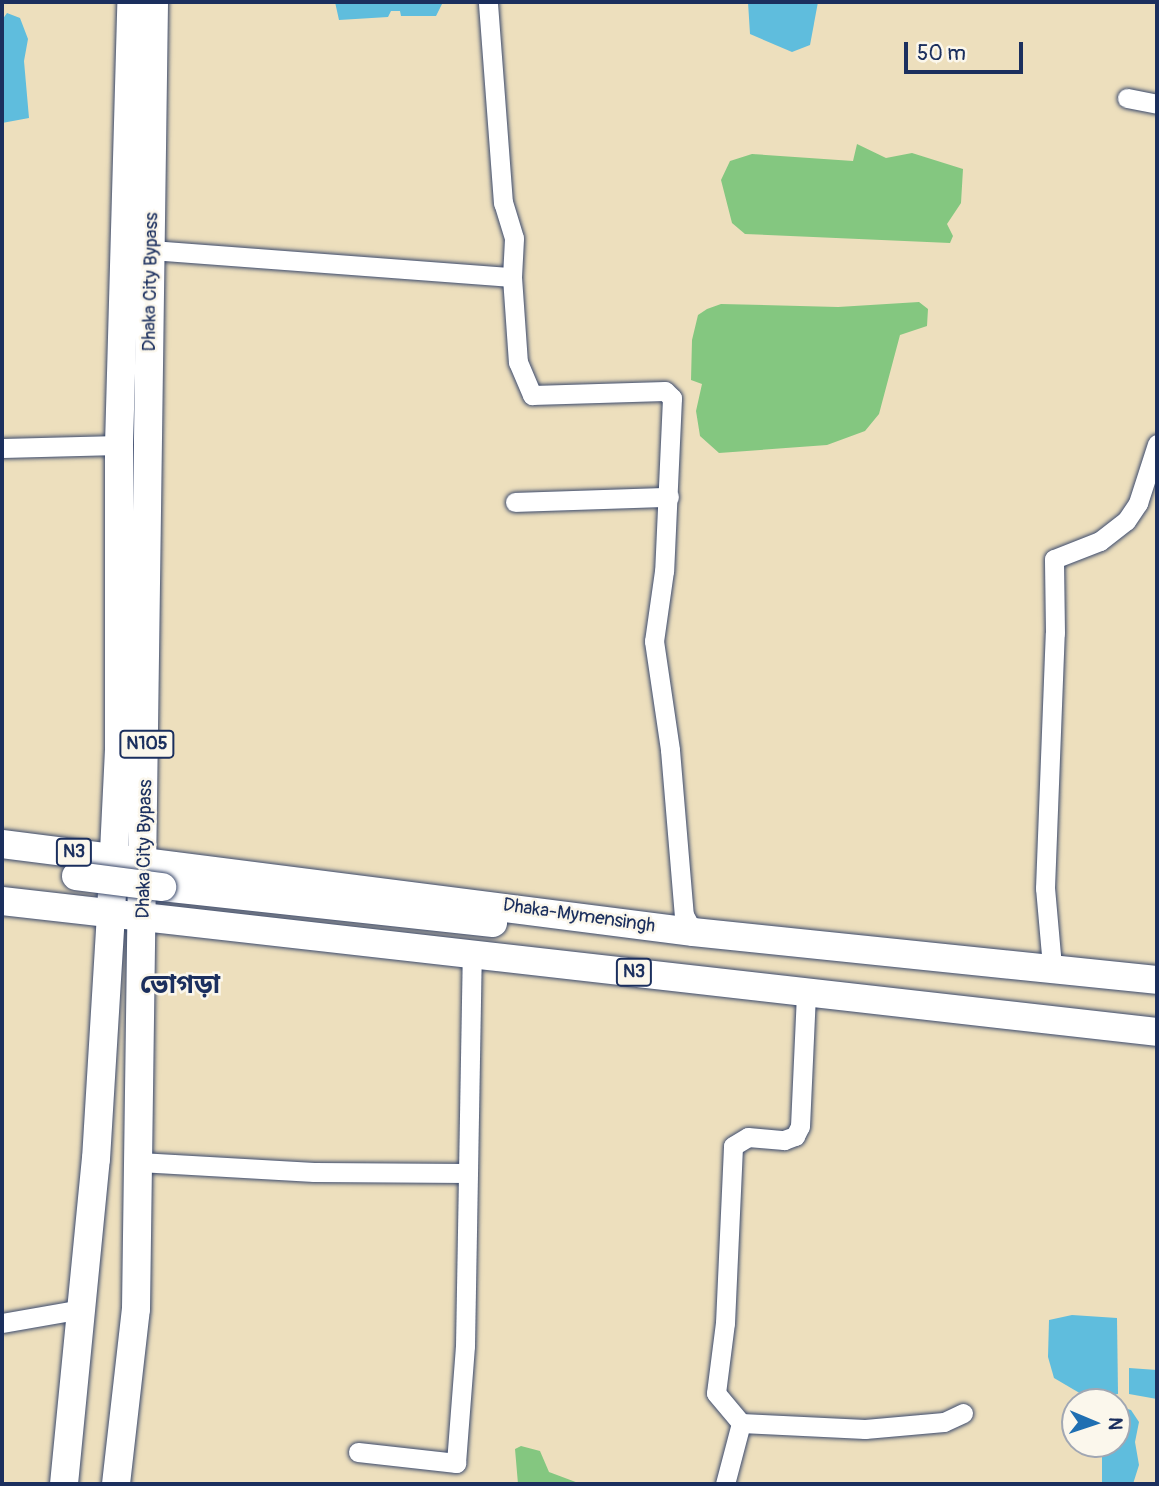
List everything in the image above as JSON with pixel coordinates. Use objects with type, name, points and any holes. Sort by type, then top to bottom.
[{"type":"highway","name":"Dhaka City Bypass","points":[[64,1484],[82,1309],[114,857],[119,445],[131,2]]},
{"type":"highway","name":"Dhaka City Bypass","points":[[116,1484],[136,1309],[145,860],[154,2]]},
{"type":"highway","name":"Dhaka-Mymensingh","points":[[2,844],[145,860],[693,932],[1052,966],[1157,980]]},
{"type":"highway","points":[[75,876],[1157,998]]},
{"type":"highway","name":"N3","points":[[2,901],[472,952],[1157,1032]]},
{"type":"street","points":[[488,2],[503,203],[514,238],[512,277],[519,362],[532,395],[664,391],[672,398],[668,497],[654,641],[670,750],[684,915],[693,932]]},
{"type":"street","points":[[1127,98],[1157,104]]},
{"type":"street","points":[[151,250],[512,277]]},
{"type":"street","points":[[1052,966],[1045,888],[1055,633],[1054,559],[1100,541],[1126,521],[1138,503],[1157,444]]},
{"type":"street","points":[[2,448],[119,445]]},
{"type":"street","points":[[515,502],[668,497]]},
{"type":"street","points":[[358,1452],[456,1463],[465,1346],[472,952]]},
{"type":"street","points":[[806,992],[800,1126],[796,1136],[784,1140],[748,1137],[733,1146],[725,1323],[716,1393],[741,1423],[865,1429],[944,1422],[963,1413]]},
{"type":"street","points":[[139,1162],[314,1172],[468,1172]]},
{"type":"street","points":[[2,1323],[82,1309]]},
{"type":"street","points":[[725,1484],[741,1423]]},
{"type":"green space","points":[[857,144],[886,158],[912,153],[963,169],[961,203],[947,224],[953,236],[950,243],[745,234],[732,223],[721,180],[730,161],[752,154],[853,161]]},
{"type":"green space","points":[[919,302],[928,309],[927,326],[900,335],[879,414],[865,431],[827,445],[719,453],[700,436],[696,411],[702,384],[691,380],[692,340],[698,315],[707,309],[721,304],[838,307]]},
{"type":"green space","points":[[521,1446],[540,1451],[549,1472],[581,1484],[518,1484],[515,1449]]},
{"type":"water","points":[[335,2],[443,2],[436,16],[401,16],[400,11],[391,11],[388,17],[339,20]]},
{"type":"water","points":[[748,2],[818,2],[810,45],[792,52],[750,34]]},
{"type":"water","points":[[7,13],[20,18],[28,39],[24,61],[29,118],[2,123],[2,20]]},
{"type":"water","points":[[1072,1315],[1117,1318],[1118,1388],[1071,1388],[1054,1378],[1048,1357],[1049,1320]]},
{"type":"water","points":[[1129,1368],[1157,1370],[1157,1399],[1131,1394]]},
{"type":"water","points":[[1131,1410],[1139,1422],[1135,1442],[1139,1465],[1133,1484],[1102,1484],[1102,1458],[1131,1458]]},
{"type":"district","name":"ভোগড়া","points":[[180,986]]}]
